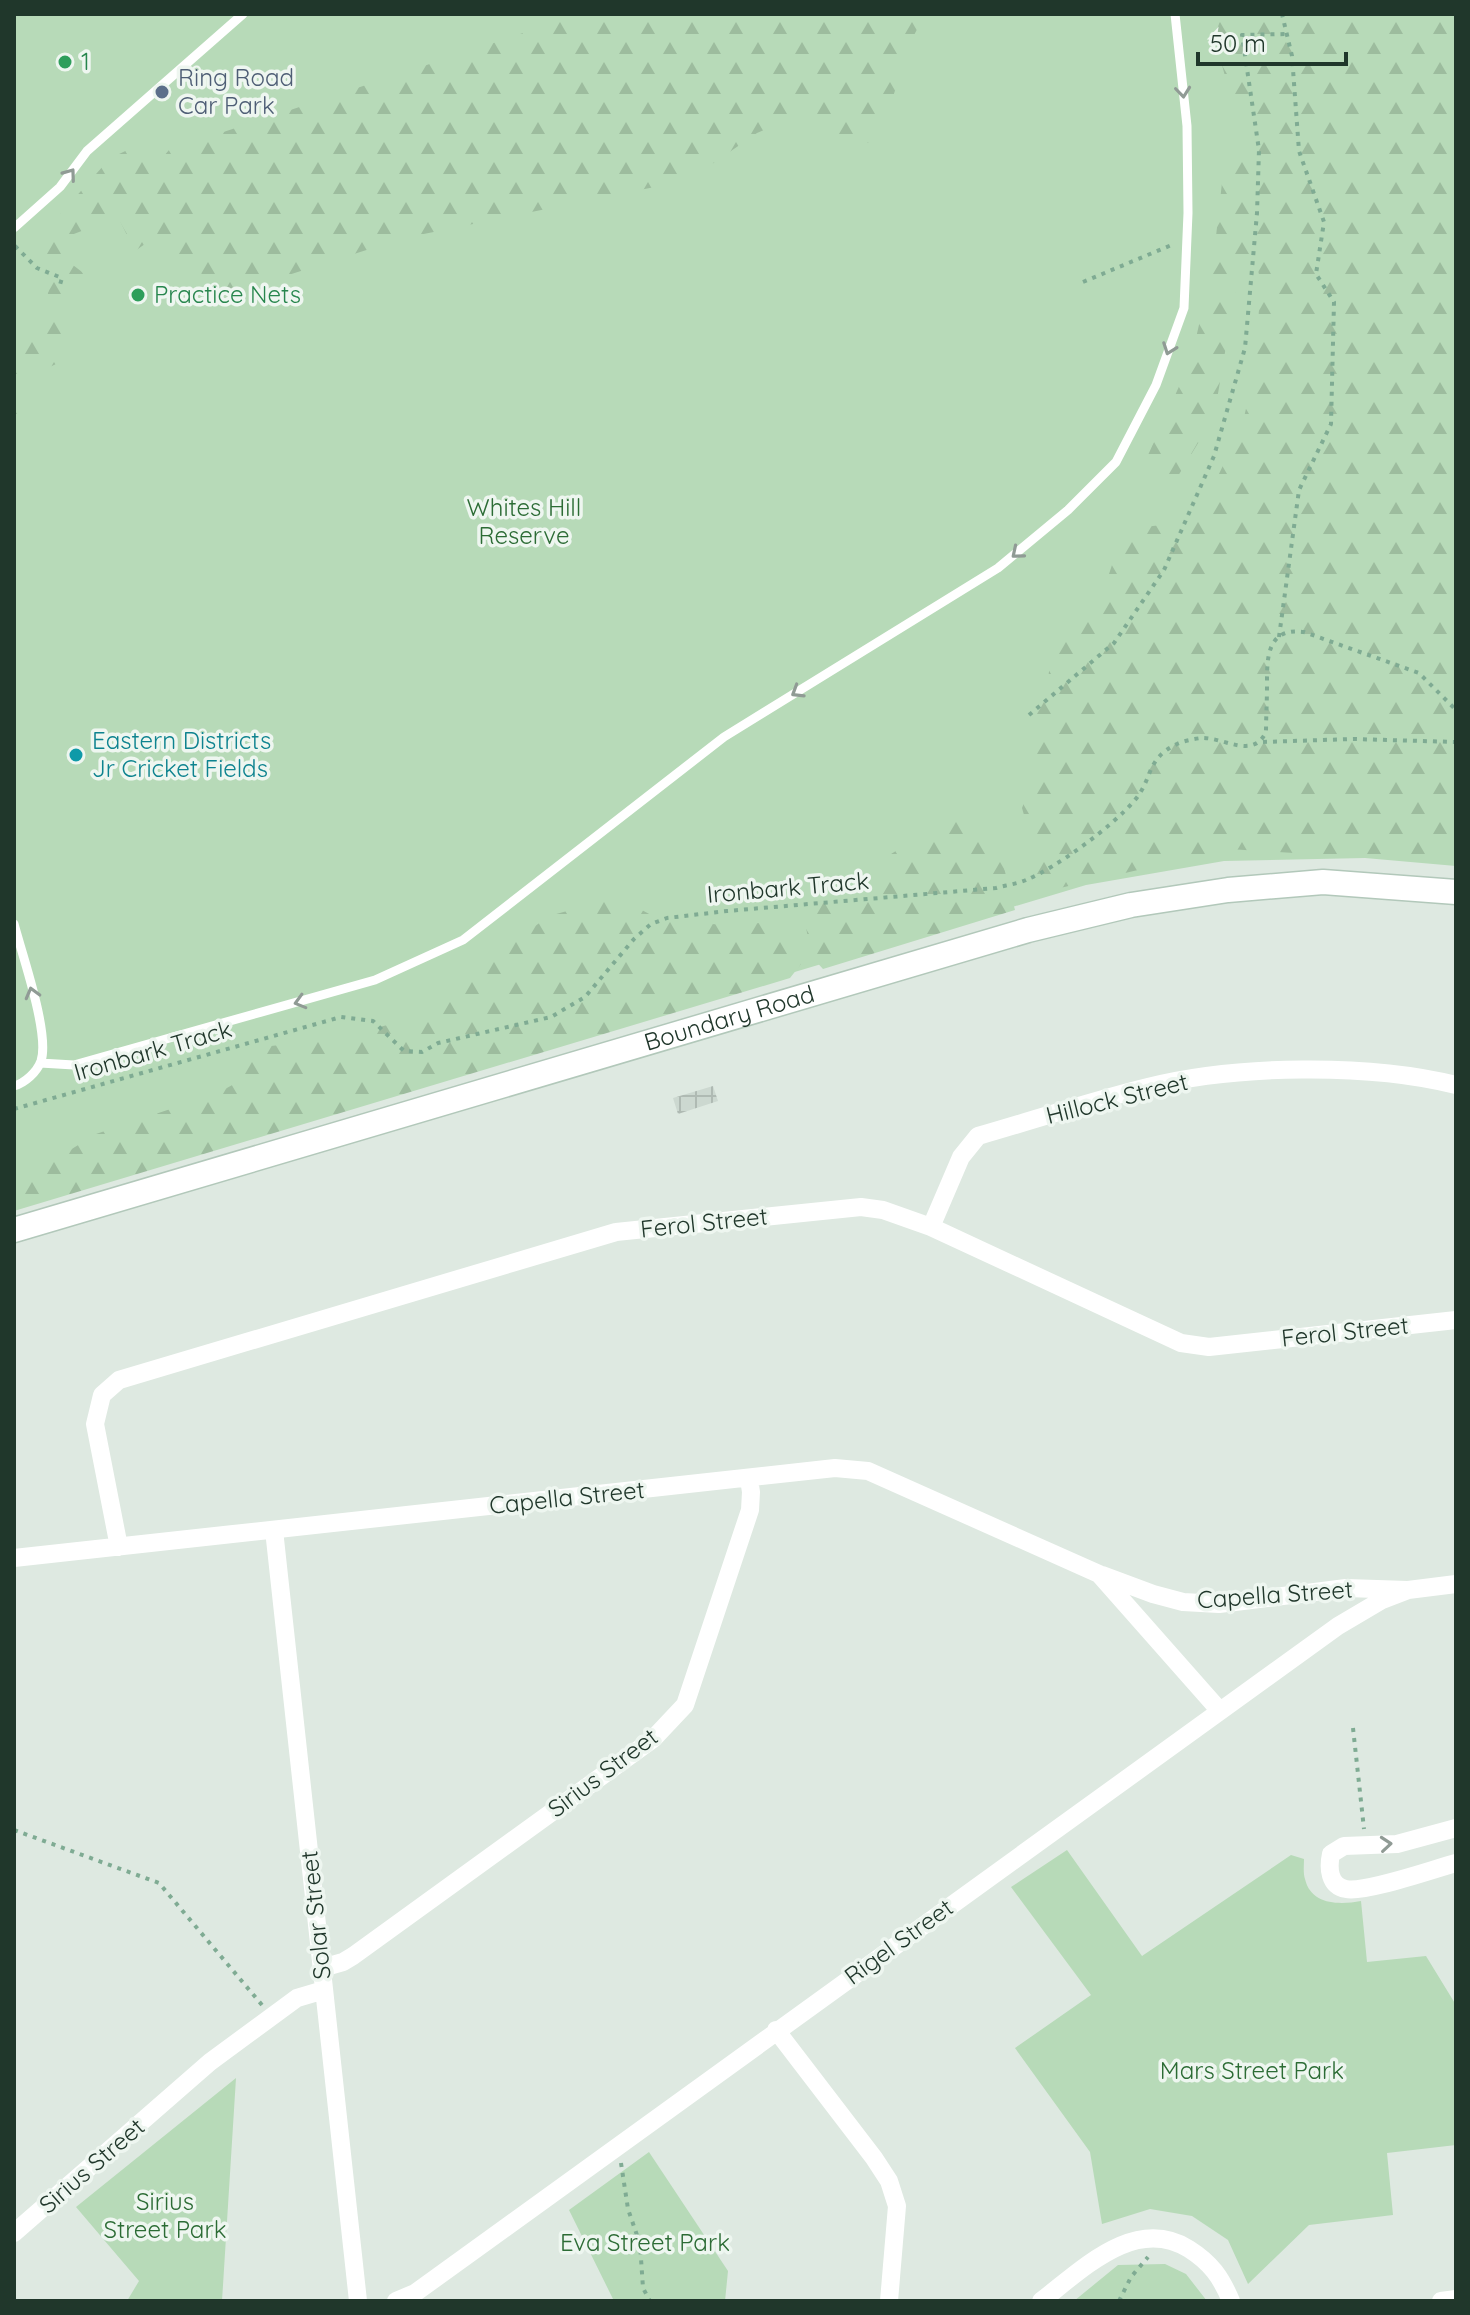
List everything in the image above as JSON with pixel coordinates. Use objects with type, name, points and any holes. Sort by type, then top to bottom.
[{"type":"main road","name":"Boundary Road","points":[[14,1230],[1028,930],[1117,908],[1228,890],[1323,882],[1456,892]]},
{"type":"street","name":"Hillock Street","points":[[931,1227],[961,1157],[978,1136],[1149,1086],[1287,1070],[1359,1071],[1456,1085]]},
{"type":"street","name":"Ferol Street","points":[[119,1547],[95,1424],[102,1395],[119,1380],[616,1232],[861,1207],[883,1210],[931,1227],[1181,1343],[1209,1347],[1456,1320]]},
{"type":"street","name":"Capella Street","points":[[14,1558],[835,1468],[868,1471],[1099,1574],[1183,1602],[1219,1604],[1346,1588],[1408,1590],[1456,1584]]},
{"type":"street","name":"Sirius Street","points":[[322,1968],[353,1956],[653,1739],[685,1705],[750,1510],[749,1479]]},
{"type":"street","name":"Solar Street","points":[[274,1530],[358,2301]]},
{"type":"street","name":"Capella Street","points":[[1099,1574],[1220,1711]]},
{"type":"street","name":"Rigel Street","points":[[396,2301],[415,2293],[1338,1626],[1382,1600],[1408,1590]]},
{"type":"street","points":[[1456,1828],[1397,1844],[1344,1846],[1331,1854],[1328,1868],[1334,1883],[1345,1889],[1364,1888],[1456,1863]]},
{"type":"street","name":"Sirius Street","points":[[14,2233],[210,2062],[297,1998],[324,1990]]},
{"type":"street","points":[[776,2030],[889,2181],[897,2206],[889,2301]]},
{"type":"street","points":[[1041,2301],[1105,2253],[1129,2242],[1157,2236],[1177,2241],[1205,2259],[1223,2282],[1231,2301]]},
{"type":"street","points":[[1441,2301],[1456,2299]]},
{"type":"lane","points":[[14,228],[60,187],[87,151],[243,14]]},
{"type":"lane","points":[[40,1063],[74,1065],[375,980],[463,940],[724,737],[998,568],[1068,510],[1116,462],[1156,385],[1184,308],[1187,126],[1175,14]]},
{"type":"lane","points":[[14,924],[43,1046],[40,1063],[24,1083],[14,1086]]},
{"type":"path","points":[[1279,637],[1299,490],[1331,424],[1334,302],[1316,274],[1324,222],[1299,151],[1292,56],[1282,14]]},
{"type":"path","points":[[1029,715],[1114,643],[1164,570],[1214,456],[1245,348],[1257,213],[1259,150],[1242,35],[1287,34]]},
{"type":"path","points":[[1083,282],[1187,239]]},
{"type":"path","points":[[15,246],[37,268],[62,278],[59,288]]},
{"type":"path","points":[[1262,742],[1266,732],[1267,660],[1271,645],[1292,631],[1304,632],[1419,673],[1456,710]]},
{"type":"path","name":"Ironbark Track","points":[[14,1109],[341,1017],[373,1021],[404,1051],[422,1052],[438,1043],[551,1017],[585,997],[634,939],[651,924],[667,918],[996,888],[1024,881],[1050,868],[1113,821],[1136,799],[1151,766],[1160,755],[1179,743],[1202,738],[1251,747],[1262,742],[1353,739],[1456,742]]},
{"type":"path","points":[[1353,1728],[1365,1846]]},
{"type":"path","points":[[14,1830],[159,1883],[271,2016]]},
{"type":"path","points":[[626,2139],[621,2162],[628,2209],[640,2244],[643,2288],[650,2301]]},
{"type":"path","points":[[1119,2301],[1131,2277],[1167,2239]]},
{"type":"shaded area","points":[[713,1086],[718,1101],[678,1114],[673,1098]]},
{"type":"green space","name":"Whites Hill Reserve","points":[[14,14],[1456,14],[1456,866],[1365,858],[1224,861],[1086,885],[14,1205]]},
{"type":"green space","points":[[581,14],[925,14],[912,39],[884,124],[872,141],[858,147],[842,150],[806,120],[788,120],[757,133],[689,180],[404,238],[232,293],[152,239],[135,251],[118,217],[66,237],[69,262],[86,275],[65,312],[56,364],[33,376],[23,387],[21,394],[27,428],[14,439],[14,370],[46,300],[50,274],[48,263],[26,253],[104,165],[117,155],[138,145],[152,154],[158,163],[169,150]]},
{"type":"green space","points":[[1220,14],[1456,14],[1456,863],[1229,849],[1034,894],[1032,843],[1022,808],[1035,775],[1030,727],[1048,680],[1052,646],[1101,598],[1121,538],[1134,528],[1181,523],[1206,501],[1242,426],[1257,361],[1260,278],[1256,263],[1241,258],[1214,417],[1178,476],[1164,485],[1148,480],[1144,464],[1191,360],[1213,263],[1224,165],[1247,144],[1253,130],[1254,99],[1238,100],[1228,87],[1216,43]]},
{"type":"green space","points":[[962,815],[978,818],[1003,864],[1015,910],[823,969],[812,957],[802,908],[815,899],[848,902],[861,894],[891,854],[946,820]]},
{"type":"green space","points":[[618,897],[662,921],[728,925],[775,922],[801,964],[790,978],[14,1211],[14,1175],[41,1168],[96,1134],[218,1093],[234,1084],[262,1047],[325,1040],[421,1017],[483,964],[549,916]]},
{"type":"green space","name":"Mars Street Park","points":[[1067,1850],[1142,1956],[1291,1855],[1304,1859],[1304,1874],[1313,1894],[1335,1903],[1361,1901],[1367,1962],[1426,1956],[1456,2005],[1456,2145],[1387,2153],[1393,2215],[1309,2225],[1248,2284],[1228,2240],[1192,2216],[1150,2209],[1102,2224],[1090,2152],[1015,2048],[1091,1995],[1011,1887]]},
{"type":"green space","name":"Sirius Street Park","points":[[236,2078],[222,2301],[127,2301],[139,2281],[76,2207]]},
{"type":"green space","name":"Eva Street Park","points":[[649,2152],[728,2271],[725,2301],[614,2301],[569,2210]]},
{"type":"green space","points":[[1165,2264],[1186,2274],[1207,2301],[1074,2301],[1118,2265]]},
{"type":"place","name":"1","points":[[65,62]]},
{"type":"place","name":"Ring Road Car Park","points":[[162,92]]},
{"type":"place","name":"Practice Nets","points":[[138,295]]},
{"type":"place","name":"Eastern Districts Jr Cricket Fields","points":[[76,755]]}]
